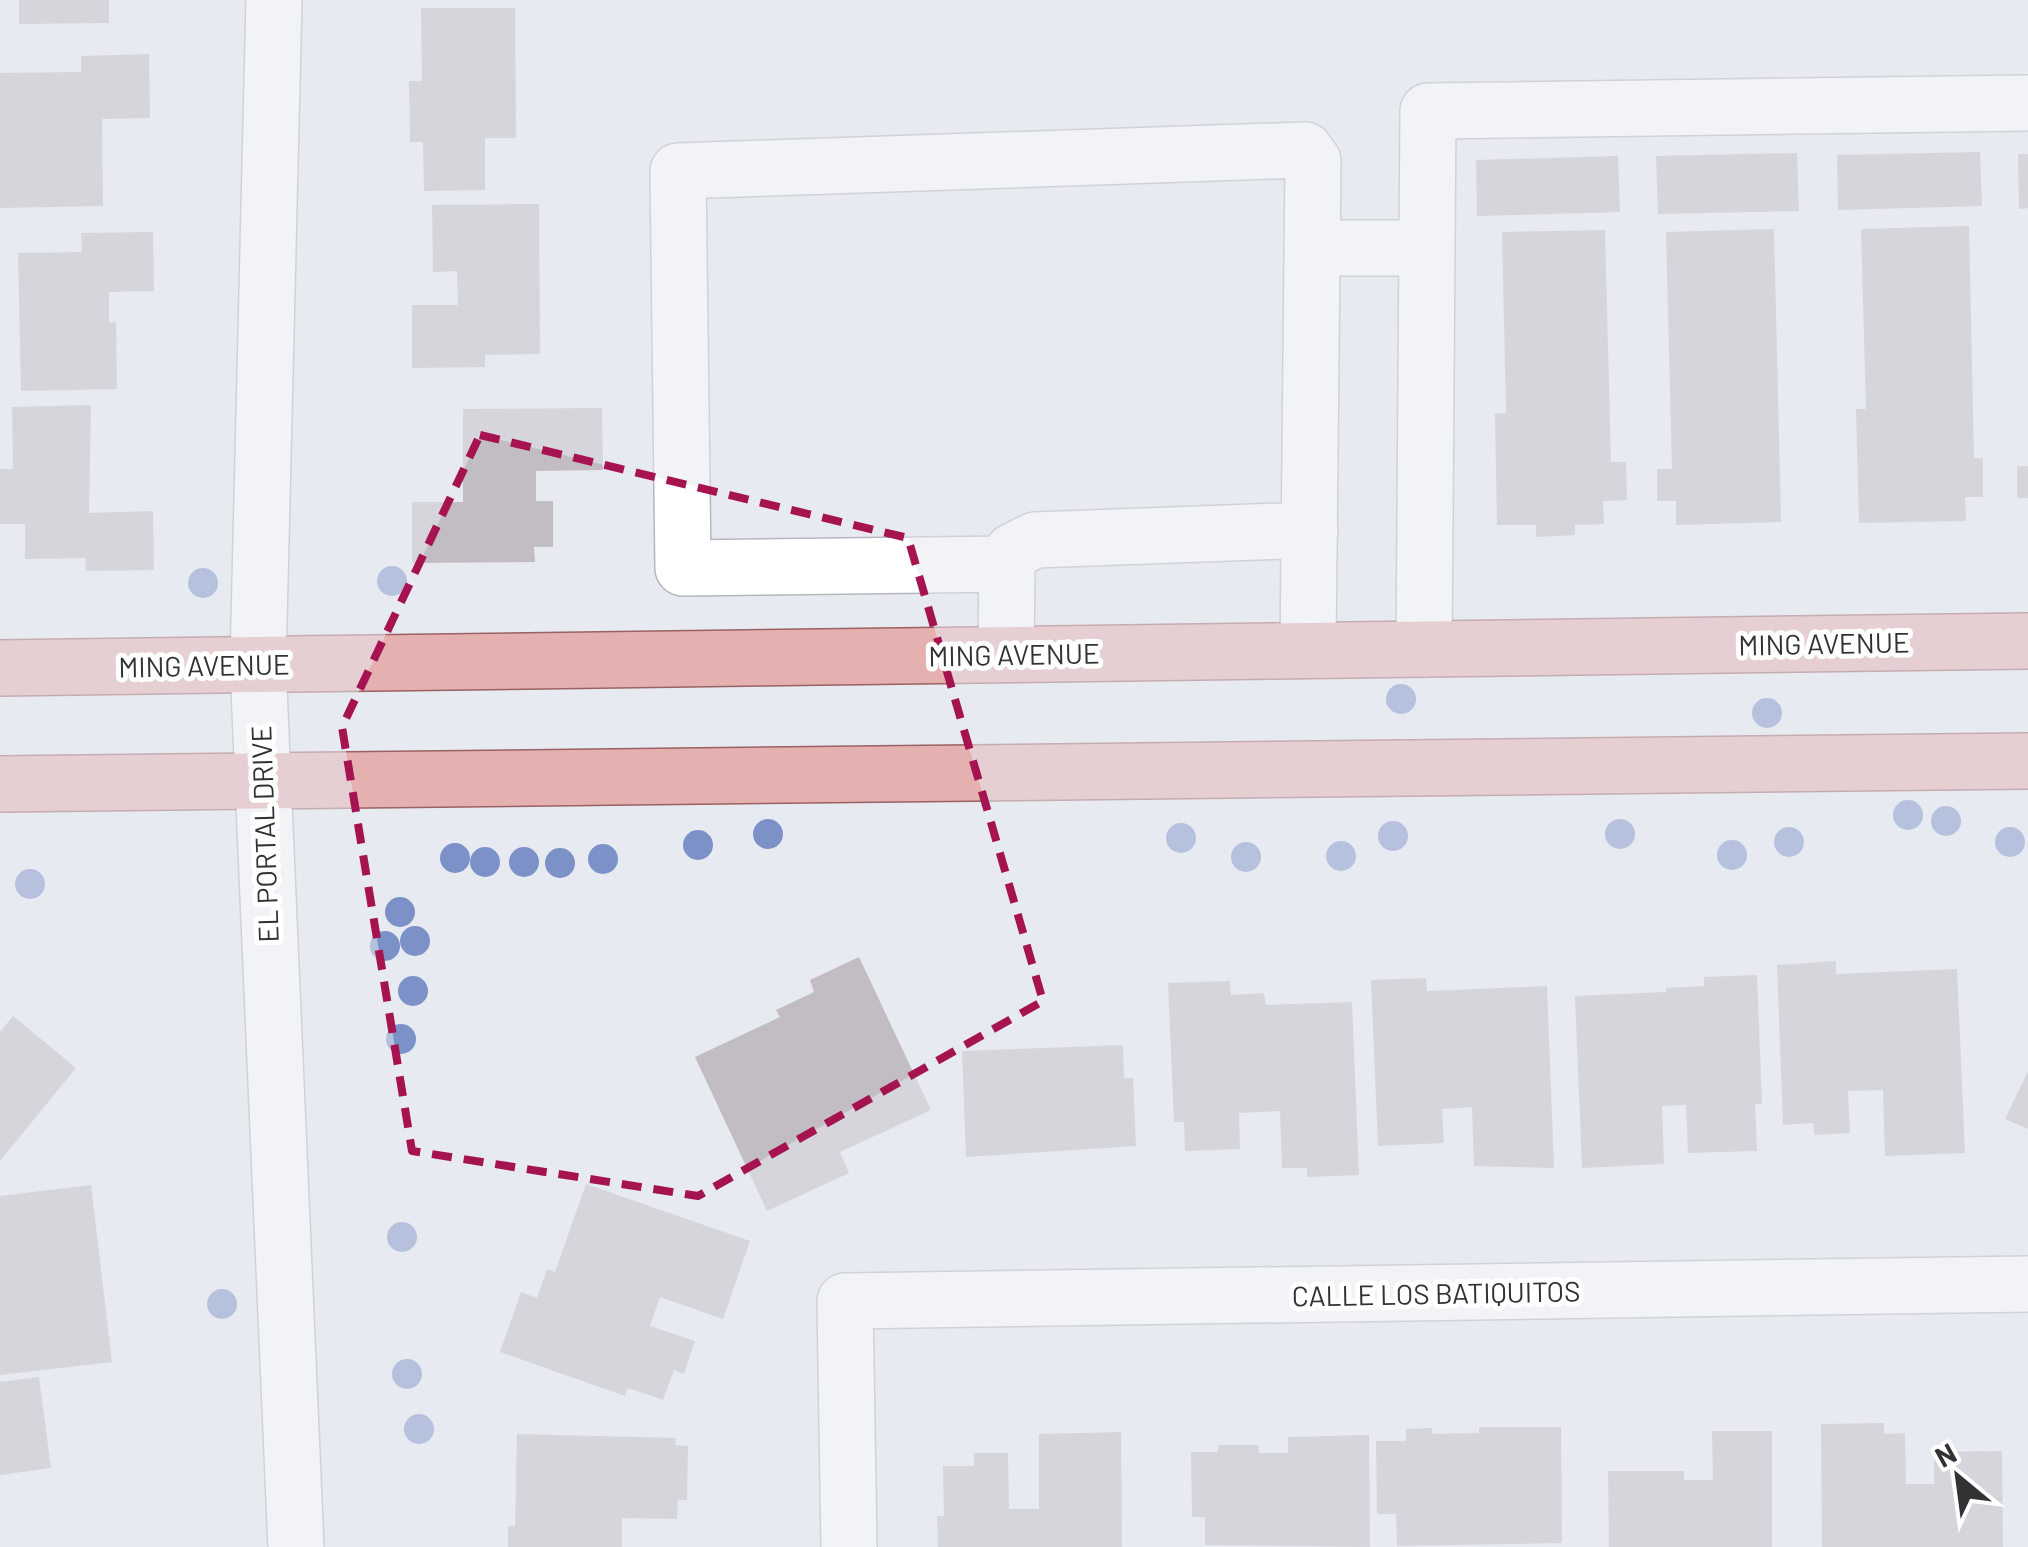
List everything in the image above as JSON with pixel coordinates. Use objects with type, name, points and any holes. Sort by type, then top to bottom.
[{"type":"main road","name":"MING AVENUE","points":[[0,668],[2028,641]]},
{"type":"main road","points":[[0,784],[2028,760]]},
{"type":"street","name":"EL PORTAL DRIVE","points":[[274,0],[258,664],[296,1547]]},
{"type":"street","points":[[1424,649],[1428,112],[2028,104]]},
{"type":"street","points":[[1007,564],[683,568],[678,171],[1294,147],[1305,150],[1312,161],[1308,650]]},
{"type":"street","points":[[1312,248],[1427,248]]},
{"type":"street","points":[[1006,654],[1007,564],[1014,551],[1036,540],[1310,530]]},
{"type":"street","name":"CALLE LOS BATIQUITOS","points":[[848,1547],[845,1300],[2028,1284]]},
{"type":"highlighted area","points":[[480,435],[908,538],[1043,1001],[698,1196],[412,1151],[342,727]]},
{"type":"building","points":[[19,0],[109,0],[109,23],[19,24]]},
{"type":"building","points":[[421,8],[515,8],[516,138],[485,138],[485,190],[424,191],[423,142],[410,142],[409,81],[422,81]]},
{"type":"building","points":[[149,54],[150,118],[102,119],[103,206],[0,208],[0,73],[81,72],[81,56]]},
{"type":"building","points":[[1980,152],[1982,206],[1838,210],[1837,155]]},
{"type":"building","points":[[1797,153],[1799,211],[1658,214],[1656,156]]},
{"type":"building","points":[[2018,154],[2028,154],[2028,208],[2019,209]]},
{"type":"building","points":[[1618,156],[1620,212],[1477,216],[1476,160]]},
{"type":"building","points":[[539,204],[540,354],[485,355],[485,367],[412,368],[412,305],[458,305],[457,271],[433,272],[432,205]]},
{"type":"building","points":[[1969,226],[1974,458],[1983,458],[1983,497],[1965,497],[1966,521],[1859,523],[1856,409],[1866,409],[1861,229]]},
{"type":"building","points":[[1774,229],[1781,522],[1676,525],[1676,501],[1657,501],[1657,469],[1672,469],[1666,232]]},
{"type":"building","points":[[1605,230],[1611,462],[1626,462],[1627,500],[1603,501],[1604,524],[1575,525],[1575,535],[1536,537],[1536,525],[1497,525],[1495,414],[1506,413],[1502,232]]},
{"type":"building","points":[[153,232],[154,291],[109,292],[109,323],[116,322],[117,389],[21,391],[18,253],[82,252],[81,233]]},
{"type":"building","points":[[91,405],[89,513],[153,511],[154,570],[86,571],[85,558],[25,559],[25,524],[0,524],[0,469],[13,469],[12,407]]},
{"type":"building","points":[[602,408],[603,470],[536,471],[536,501],[553,501],[553,547],[534,547],[535,562],[412,563],[412,502],[463,502],[463,409]]},
{"type":"building","points":[[2017,466],[2028,466],[2028,498],[2017,498]]},
{"type":"building","points":[[859,957],[931,1110],[840,1152],[849,1173],[767,1211],[695,1057],[780,1017],[776,1010],[814,992],[810,980]]},
{"type":"building","points":[[1836,961],[1836,974],[1957,969],[1965,1153],[1885,1156],[1883,1090],[1848,1091],[1850,1133],[1814,1135],[1813,1123],[1783,1125],[1777,965]]},
{"type":"building","points":[[1757,975],[1762,1104],[1755,1104],[1757,1151],[1688,1153],[1686,1105],[1662,1106],[1664,1164],[1582,1168],[1575,996],[1666,992],[1666,988],[1704,986],[1704,977]]},
{"type":"building","points":[[1426,978],[1427,991],[1547,986],[1554,1168],[1474,1166],[1472,1107],[1442,1109],[1444,1143],[1378,1146],[1371,980]]},
{"type":"building","points":[[1230,981],[1231,995],[1264,993],[1266,1005],[1352,1002],[1359,1175],[1307,1177],[1307,1168],[1282,1168],[1280,1111],[1239,1113],[1240,1149],[1185,1151],[1184,1122],[1174,1122],[1168,983]]},
{"type":"building","points":[[13,1016],[76,1068],[0,1161],[0,1032]]},
{"type":"building","points":[[1123,1045],[1124,1078],[1133,1078],[1136,1146],[966,1157],[962,1051]]},
{"type":"building","points":[[2028,1071],[2028,1129],[2005,1119]]},
{"type":"building","points":[[586,1184],[750,1241],[723,1319],[660,1297],[650,1326],[695,1341],[684,1374],[674,1370],[663,1400],[628,1388],[625,1396],[500,1352],[521,1292],[537,1298],[547,1269],[555,1272]]},
{"type":"building","points":[[91,1185],[112,1362],[0,1375],[0,1196]]},
{"type":"building","points":[[39,1377],[51,1468],[0,1475],[0,1382]]},
{"type":"building","points":[[1884,1423],[1884,1434],[1905,1433],[1906,1484],[1934,1484],[1934,1452],[2002,1451],[2003,1547],[1822,1547],[1821,1424]]},
{"type":"building","points":[[1479,1427],[1561,1427],[1562,1543],[1397,1546],[1396,1514],[1377,1514],[1376,1441],[1406,1441],[1406,1429],[1432,1428],[1432,1434],[1479,1433]]},
{"type":"building","points":[[1712,1431],[1772,1431],[1772,1547],[1609,1547],[1608,1471],[1684,1471],[1684,1480],[1713,1480]]},
{"type":"building","points":[[1121,1432],[1122,1547],[938,1547],[937,1516],[944,1516],[943,1466],[974,1466],[974,1453],[1008,1453],[1009,1509],[1039,1509],[1039,1434]]},
{"type":"building","points":[[517,1434],[676,1438],[675,1445],[688,1446],[687,1500],[678,1500],[677,1519],[622,1518],[622,1547],[508,1547],[508,1526],[515,1526]]},
{"type":"building","points":[[1369,1435],[1370,1547],[1205,1545],[1205,1517],[1192,1517],[1191,1452],[1218,1452],[1218,1445],[1258,1445],[1259,1453],[1288,1453],[1288,1437]]}]
